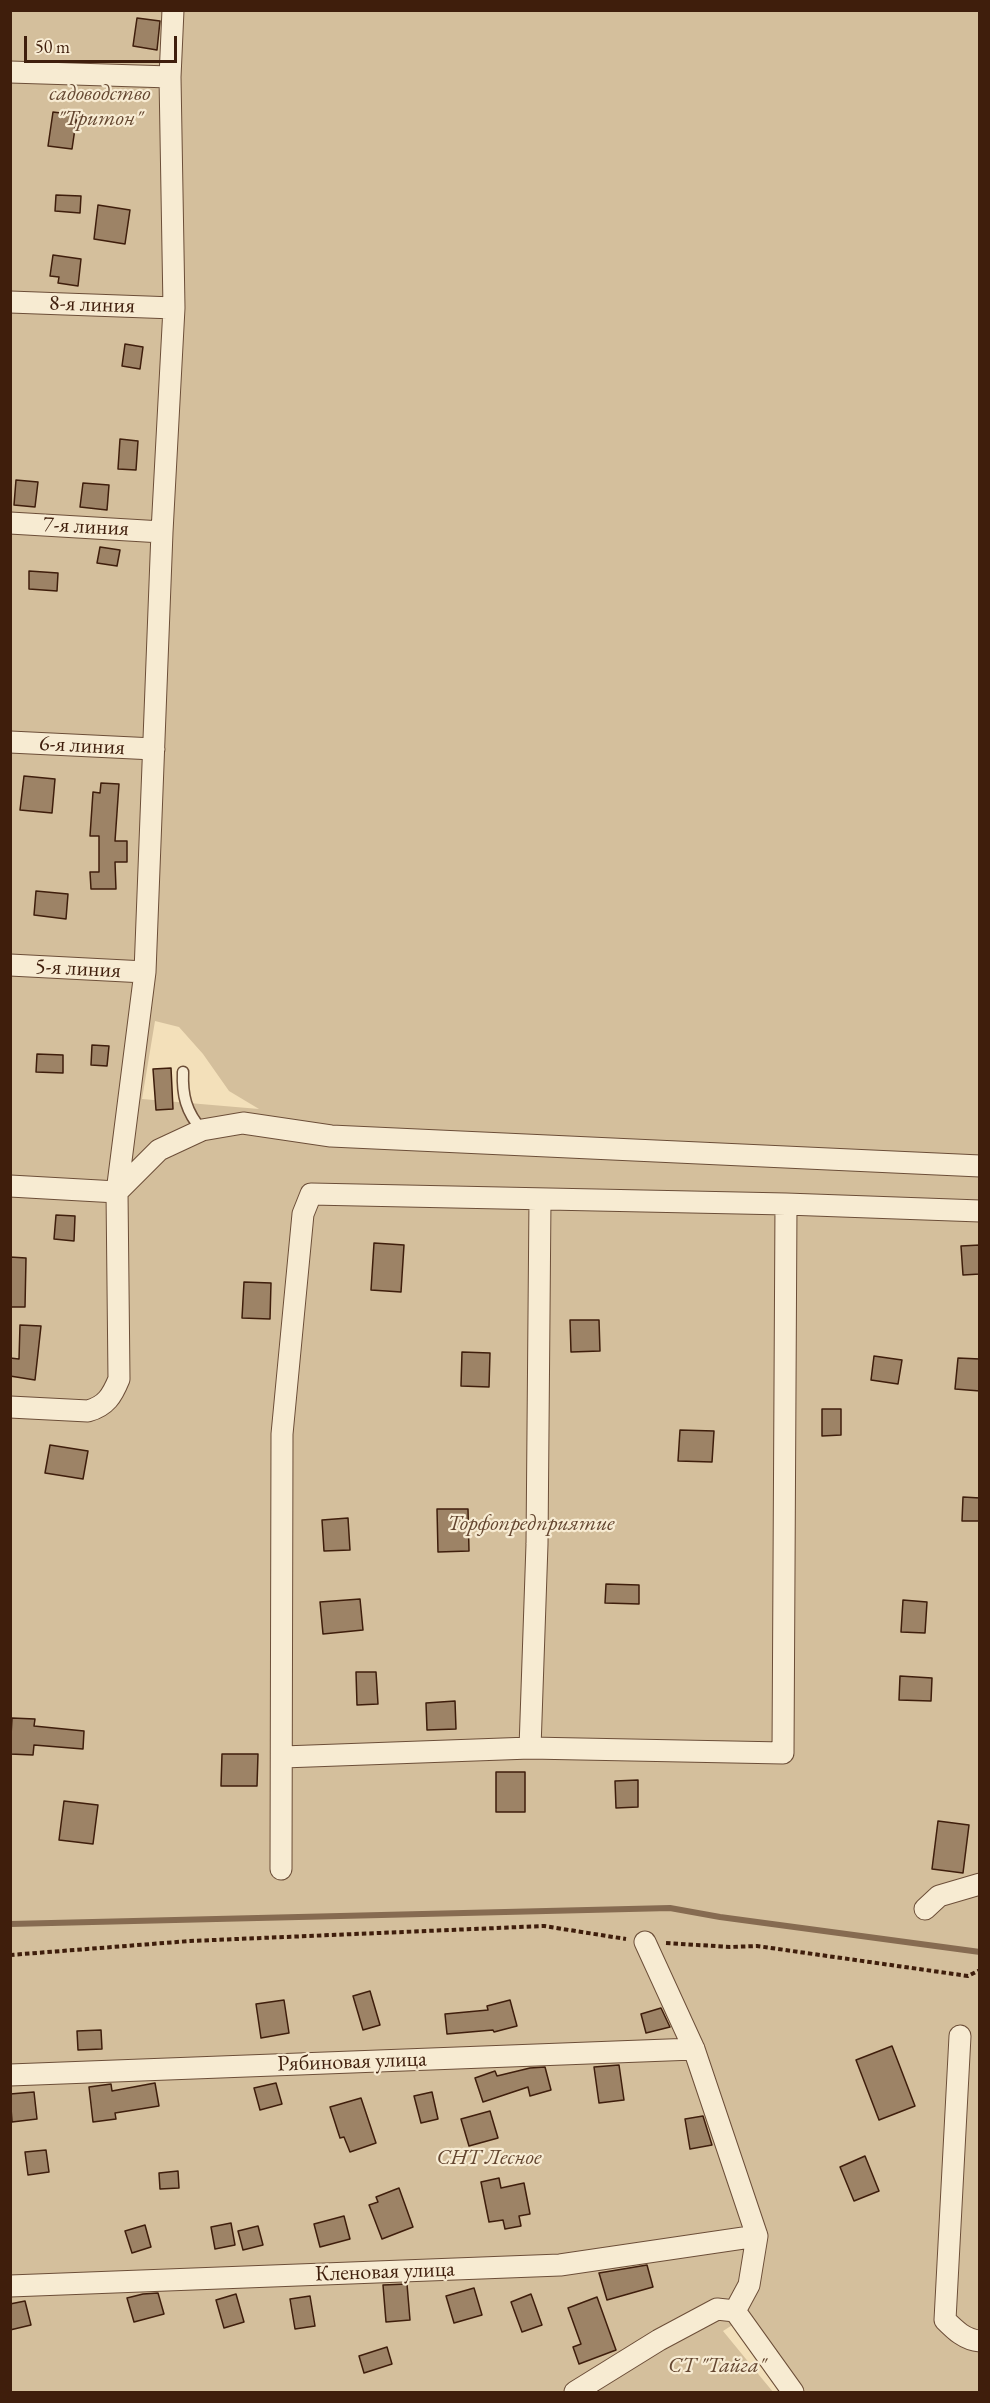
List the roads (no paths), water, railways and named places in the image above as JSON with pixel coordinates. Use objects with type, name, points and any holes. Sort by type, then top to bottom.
[{"type":"street","points":[[10,1407],[88,1411],[108,1401],[119,1379],[117,1192],[145,972],[162,532],[174,308],[170,77],[173,10]]},
{"type":"street","points":[[10,72],[170,77]]},
{"type":"street","name":"8-я линия","points":[[10,302],[174,308]]},
{"type":"street","name":"7-я линия","points":[[10,523],[162,532]]},
{"type":"street","name":"6-я линия","points":[[10,742],[154,749]]},
{"type":"street","name":"5-я линия","points":[[10,965],[145,972]]},
{"type":"street","points":[[10,1186],[117,1192],[159,1150],[202,1130],[243,1123],[331,1136],[980,1166]]},
{"type":"street","points":[[281,1869],[282,1434],[303,1214],[311,1194],[786,1204],[980,1211]]},
{"type":"street","points":[[530,1748],[537,1544],[540,1198]]},
{"type":"street","points":[[283,1756],[530,1748],[783,1753],[786,1204]]},
{"type":"street","points":[[925,1909],[939,1896],[980,1884]]},
{"type":"street","points":[[645,1942],[694,2049],[757,2236],[749,2284],[735,2311]]},
{"type":"street","points":[[960,2036],[945,2320],[958,2333],[973,2341],[980,2341]]},
{"type":"street","name":"Рябиновая улица","points":[[10,2075],[694,2049]]},
{"type":"street","name":"Кленовая улица","points":[[10,2286],[560,2265],[757,2236]]},
{"type":"street","points":[[575,2392],[659,2340],[717,2309],[735,2311],[793,2392]]},
{"type":"lane","points":[[183,1072],[182,1089],[185,1104],[193,1120],[202,1130]]},
{"type":"waterway","points":[[10,1924],[670,1908],[720,1917],[980,1952]]},
{"type":"park label","name":"садоводство \"Тритон\"","points":[[100,106]]},
{"type":"park label","name":"Торфопредприятие","points":[[531,1524]]},
{"type":"park label","name":"СНТ Лесное","points":[[489,2158]]},
{"type":"park label","name":"СТ \"Тайга\"","points":[[717,2366]]}]
